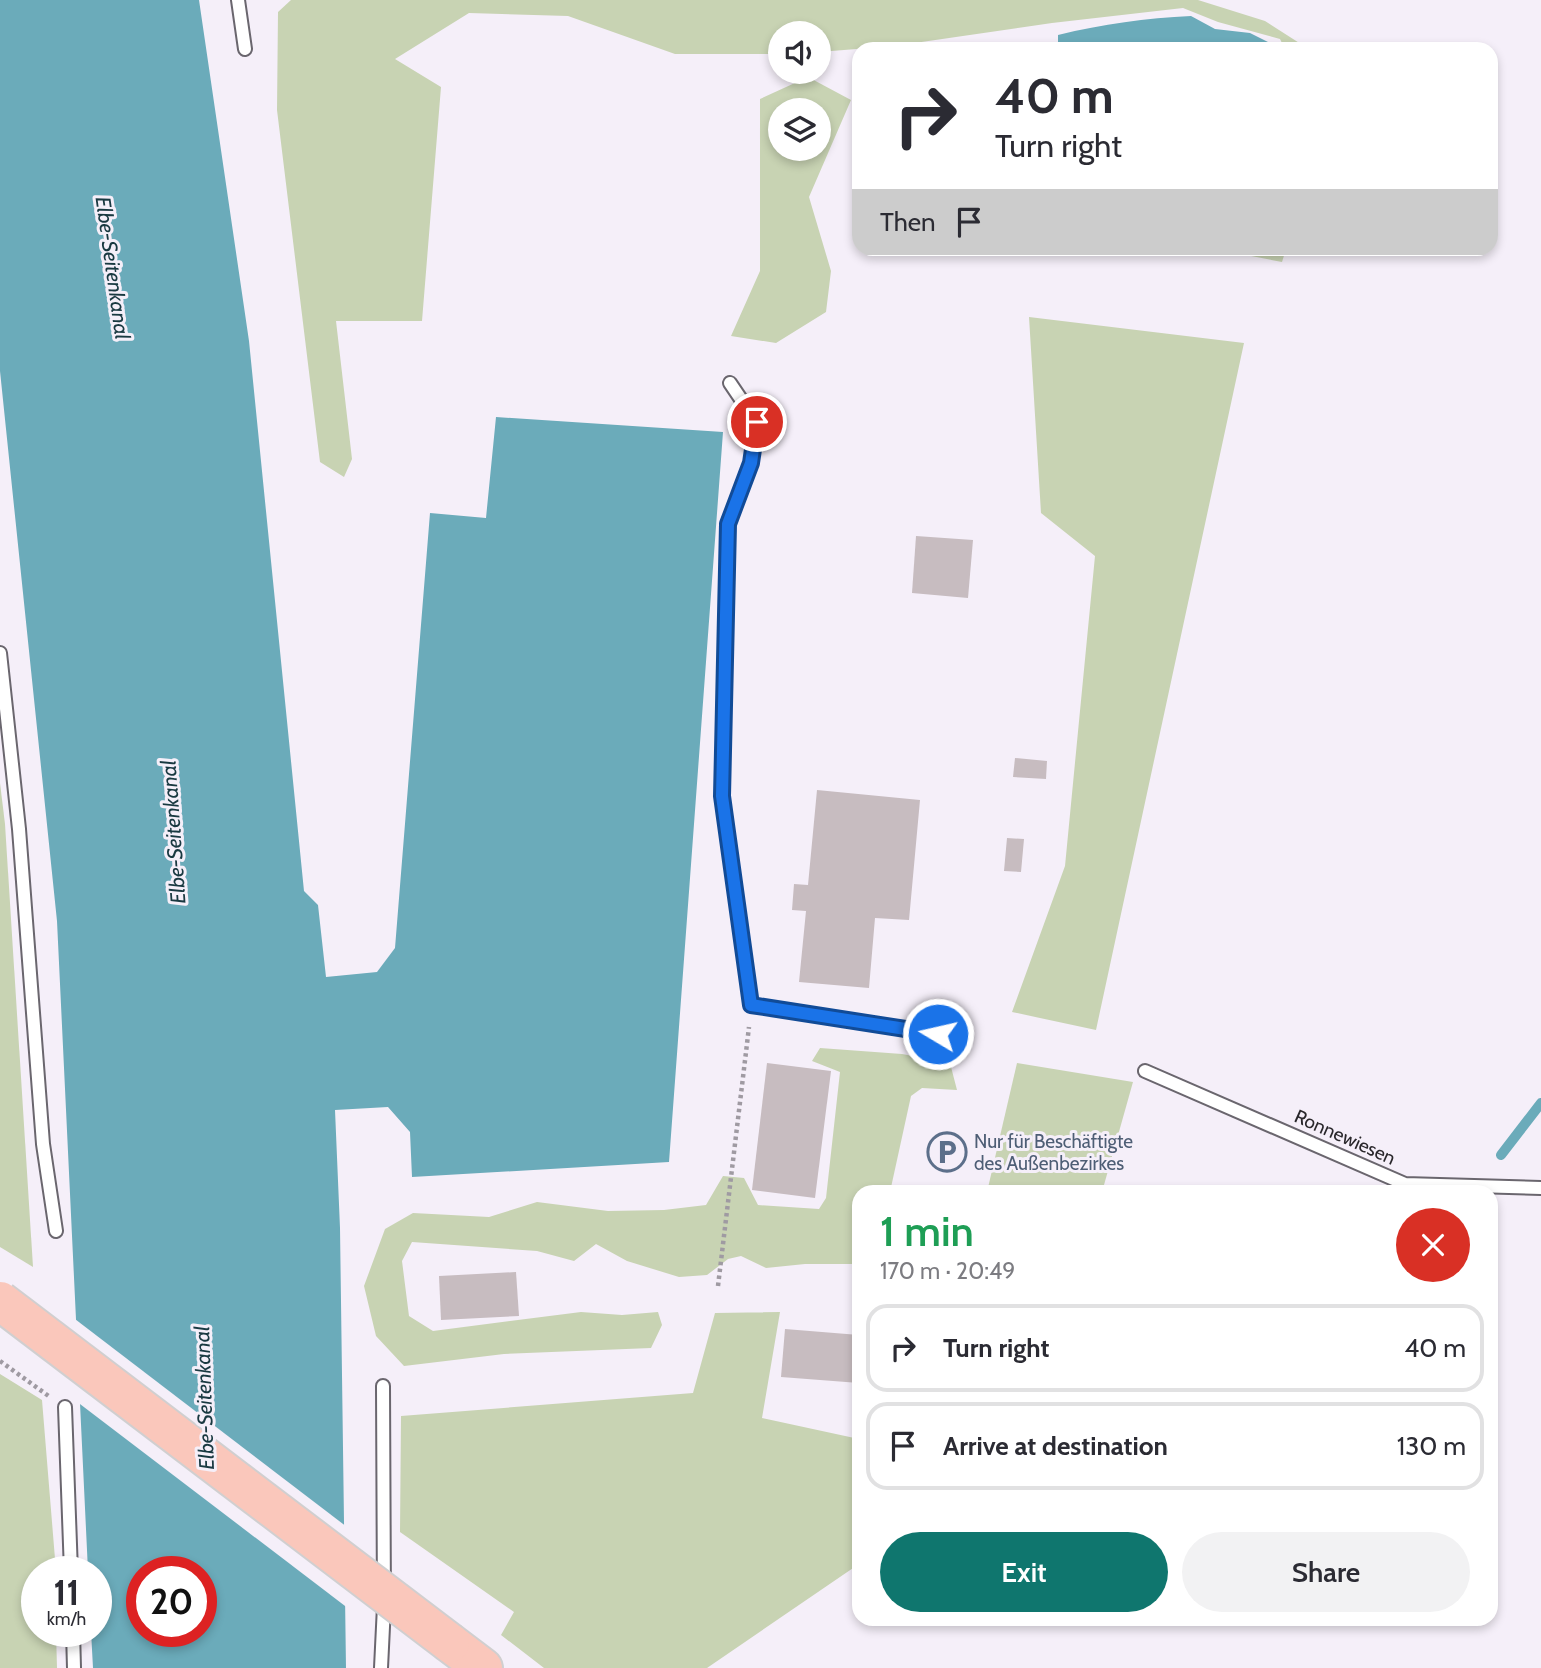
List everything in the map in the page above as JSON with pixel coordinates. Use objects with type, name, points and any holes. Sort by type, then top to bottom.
[{"type":"main road","points":[[0,1301],[483,1668]]},
{"type":"lane","points":[[239,0],[245,49]]},
{"type":"lane","points":[[730,383],[757,422],[751,463],[728,524],[722,796],[751,1005],[938,1034]]},
{"type":"lane","points":[[0,653],[19,829],[43,1144],[57,1231]]},
{"type":"lane","name":"Ronnewiesen","points":[[1145,1070],[1405,1184],[1439,1185]]},
{"type":"lane","name":"Ronnewiesen","points":[[1498,1187],[1541,1188]]},
{"type":"lane","points":[[381,1668],[384,1606],[383,1386]]},
{"type":"lane","points":[[65,1408],[70,1556]]},
{"type":"lane","points":[[73,1647],[74,1668]]},
{"type":"path","points":[[719,1286],[751,1005]]},
{"type":"path","points":[[0,1361],[65,1408]]},
{"type":"green space","points":[[291,0],[1198,0],[1265,21],[1298,42],[1282,42],[1280,39],[1218,22],[1183,8],[921,42],[852,42],[852,49],[831,51],[831,21],[768,21],[768,54],[675,54],[568,16],[469,13],[395,59],[441,87],[422,321],[336,321],[352,459],[344,477],[320,462],[277,110],[278,12]]},
{"type":"green space","points":[[793,84],[821,84],[851,100],[831,146],[831,98],[768,98],[768,161],[825,161],[809,197],[831,271],[826,312],[776,343],[731,336],[760,271],[760,99]]},
{"type":"green space","points":[[1251,256],[1284,256],[1282,262]]},
{"type":"green space","points":[[1029,317],[1244,343],[1096,1030],[1012,1012],[1065,866],[1095,556],[1041,513]]},
{"type":"green space","points":[[0,783],[5,824],[33,1267],[0,1247]]},
{"type":"green space","points":[[820,1048],[902,1054],[950,1063],[957,1090],[922,1088],[911,1096],[892,1185],[852,1185],[852,1264],[805,1264],[766,1268],[741,1256],[728,1259],[707,1275],[679,1277],[627,1261],[596,1244],[574,1261],[537,1251],[412,1242],[402,1261],[409,1316],[433,1331],[581,1312],[622,1315],[658,1312],[662,1325],[651,1348],[504,1354],[404,1366],[376,1336],[364,1286],[385,1229],[413,1213],[489,1217],[537,1202],[608,1211],[664,1210],[706,1205],[723,1176],[744,1178],[758,1205],[819,1209],[826,1198],[840,1072],[812,1061]]},
{"type":"green space","points":[[1017,1063],[1133,1082],[1104,1185],[989,1185]]},
{"type":"green space","points":[[780,1312],[762,1418],[852,1437],[852,1569],[707,1668],[544,1668],[501,1635],[514,1612],[400,1532],[401,1416],[693,1393],[715,1313]]},
{"type":"green space","points":[[0,1374],[42,1400],[55,1556],[21,1556],[21,1647],[56,1647],[57,1668],[0,1668]]},
{"type":"water","name":"Elbe-Seitenkanal","points":[[0,0],[199,0],[249,341],[304,891],[318,905],[326,977],[377,972],[395,948],[430,513],[486,518],[496,417],[723,432],[669,1162],[412,1177],[410,1132],[388,1107],[335,1110],[340,1228],[346,1668],[93,1668],[92,1647],[112,1647],[112,1556],[87,1556],[57,921],[0,371]]},
{"type":"water","points":[[1191,16],[1215,29],[1250,33],[1268,42],[1058,42],[1058,35],[1158,18]]},
{"type":"pier","points":[[71,1316],[347,1527],[349,1609],[76,1401]]},
{"type":"building","points":[[916,536],[973,540],[968,598],[912,593]]},
{"type":"building","points":[[1015,758],[1047,761],[1046,779],[1013,777]]},
{"type":"building","points":[[817,790],[920,800],[909,920],[875,918],[869,988],[799,982],[806,911],[792,910],[794,884],[808,885]]},
{"type":"building","points":[[1007,838],[1024,839],[1021,872],[1004,871]]},
{"type":"building","points":[[767,1063],[831,1071],[815,1198],[752,1190]]},
{"type":"building","points":[[516,1272],[519,1316],[441,1320],[439,1276]]},
{"type":"building","points":[[785,1329],[852,1334],[852,1382],[781,1377]]},
{"type":"waterway","points":[[1501,1155],[1541,1103]]},
{"type":"place","name":"Nur für Beschäftigte des Außenbezirkes","points":[[947,1152]]},
{"type":"route","points":[[757,422],[751,463],[728,524],[722,796],[751,1005],[938,1034]]}]
